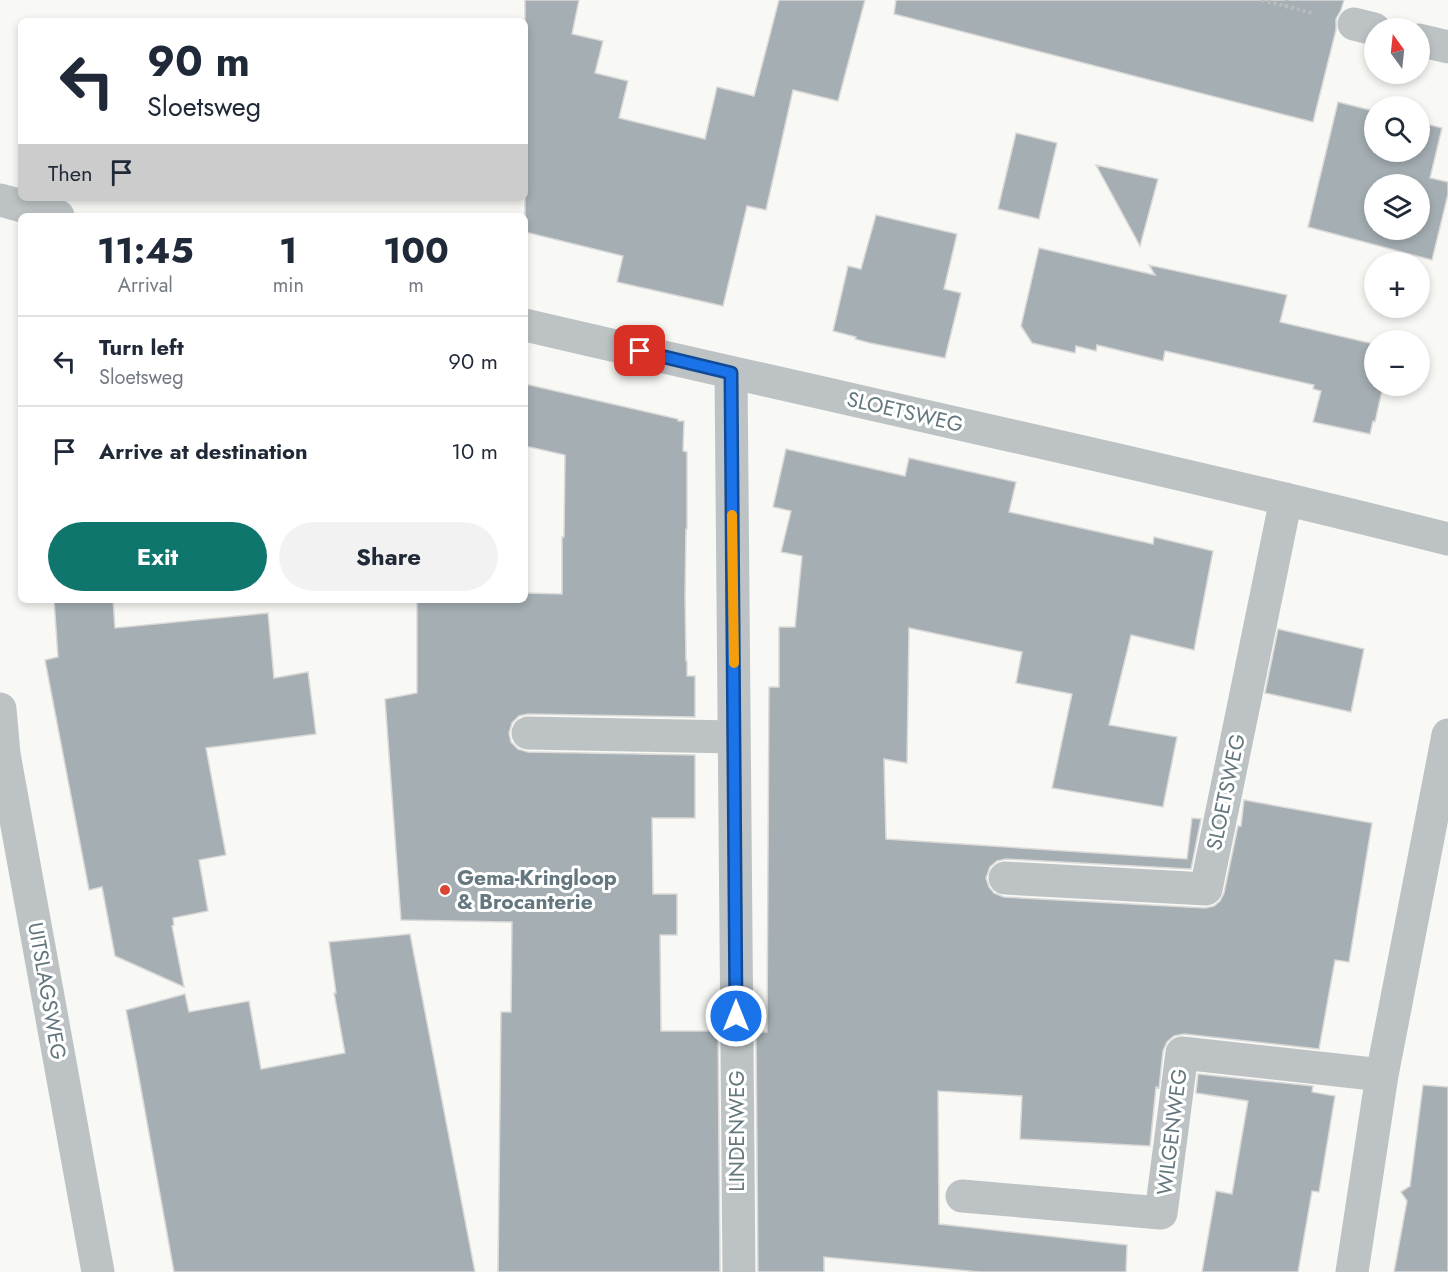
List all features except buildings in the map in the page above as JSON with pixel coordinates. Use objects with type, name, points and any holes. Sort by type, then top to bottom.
[{"type":"street","points":[[1430,43],[1448,47]]},
{"type":"street","points":[[0,200],[47,213]]},
{"type":"street","name":"SLOETSWEG","points":[[528,326],[1286,499],[1448,539]]},
{"type":"street","name":"LINDENWEG","points":[[731,373],[739,1272]]},
{"type":"street","name":"SLOETSWEG","points":[[1005,878],[1206,889],[1286,499]]},
{"type":"street","name":"UITSLAGSWEG","points":[[0,710],[4,754],[98,1272]]},
{"type":"street","points":[[528,733],[734,737]]},
{"type":"street","points":[[1352,1272],[1382,1075],[1448,735]]},
{"type":"street","name":"WILGENWEG","points":[[962,1196],[1161,1213],[1182,1053],[1382,1075]]},
{"type":"path","points":[[1262,0],[1364,27]]},
{"type":"path","points":[[1286,6],[1287,0]]},
{"type":"slow traffic","points":[[732,515],[734,663]]},
{"type":"place","name":"Gema-Kringloop & Brocanterie","points":[[445,890]]},
{"type":"route","points":[[640,351],[731,373],[736,1016]]}]
